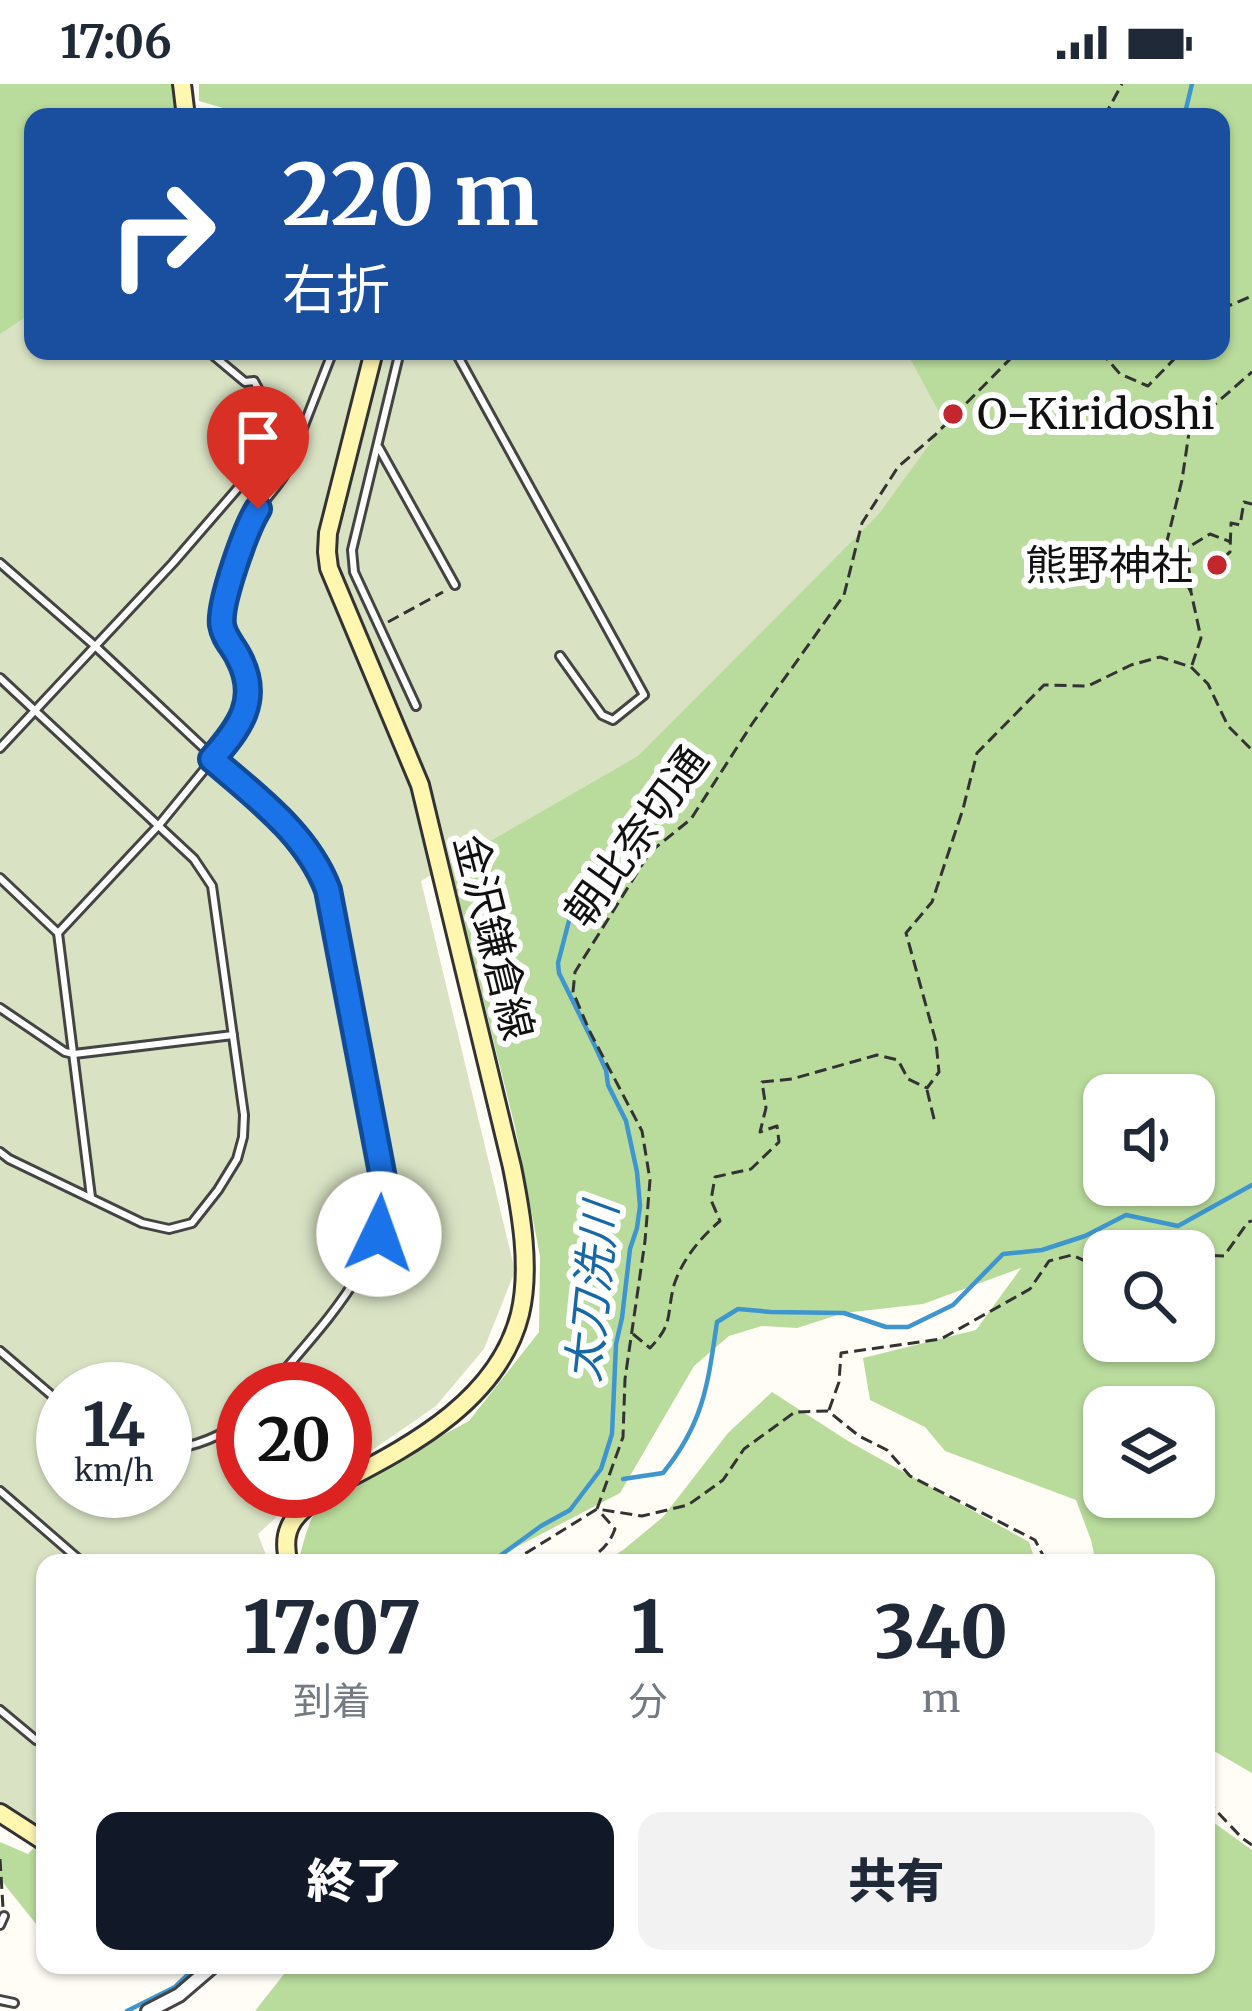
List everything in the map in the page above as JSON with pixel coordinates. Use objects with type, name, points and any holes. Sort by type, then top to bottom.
[{"type":"main road","name":"金沢鎌倉線","points":[[372,360],[326,552],[420,785],[514,1180],[523,1285],[520,1313],[510,1339],[483,1384],[456,1412],[372,1464]]},
{"type":"main road","points":[[288,1554],[285,1539],[296,1518]]},
{"type":"main road","points":[[0,1813],[36,1836]]},
{"type":"street","points":[[148,2011],[179,1995],[204,1974]]},
{"type":"lane","points":[[0,748],[238,488],[267,405],[254,381],[245,382],[219,360]]},
{"type":"lane","points":[[58,933],[159,825],[244,718],[246,673],[222,623],[226,598],[250,522],[285,474],[329,360]]},
{"type":"lane","points":[[398,360],[352,550],[354,572],[416,706]]},
{"type":"lane","points":[[460,360],[644,694],[613,720],[602,716],[560,656]]},
{"type":"lane","points":[[377,446],[455,585]]},
{"type":"lane","points":[[0,563],[286,825],[321,872],[334,914],[385,1196],[379,1234],[363,1269],[289,1362]]},
{"type":"lane","points":[[0,679],[194,859],[212,886],[244,1115],[237,1159],[218,1190],[192,1223],[169,1228],[142,1223],[0,1152]]},
{"type":"lane","points":[[0,878],[58,933],[91,1197]]},
{"type":"lane","points":[[0,1008],[74,1054],[232,1035]]},
{"type":"lane","points":[[0,1351],[36,1382]]},
{"type":"lane","points":[[0,1491],[73,1554]]},
{"type":"lane","points":[[0,1710],[36,1740]]},
{"type":"lane","points":[[0,1925],[4,1916]]},
{"type":"lane","points":[[0,2000],[14,2002]]},
{"type":"path","name":"朝比奈切通","points":[[597,1554],[615,1529],[597,1509],[622,1438],[650,1180],[642,1131],[573,992],[575,972],[650,852],[692,819],[752,724],[844,595],[862,524],[898,466],[1009,360]]},
{"type":"path","points":[[1108,360],[1120,374],[1148,386],[1173,360]]},
{"type":"path","points":[[1192,592],[1166,544],[1190,426],[1252,372]]},
{"type":"path","points":[[1222,559],[1230,552],[1231,524],[1240,525],[1244,502],[1252,504]]},
{"type":"path","points":[[1191,667],[1202,638],[1187,548],[1210,534],[1231,542]]},
{"type":"path","points":[[379,627],[455,585]]},
{"type":"path","points":[[935,1124],[927,1088],[939,1072],[937,1042],[906,933],[932,902],[964,809],[977,753],[1044,685],[1088,686],[1160,657],[1191,667],[1208,684],[1228,726],[1252,750]]},
{"type":"path","points":[[632,1333],[650,1348],[667,1330],[675,1282],[700,1238],[719,1221],[711,1200],[716,1177],[751,1169],[779,1142],[777,1126],[760,1132],[766,1108],[762,1082],[792,1079],[877,1055],[898,1060],[908,1079],[927,1088]]},
{"type":"path","points":[[1215,1256],[1224,1256],[1252,1221]]},
{"type":"path","points":[[828,1412],[839,1382],[841,1353],[941,1339],[1030,1289],[1049,1261],[1072,1256],[1083,1261]]},
{"type":"path","points":[[524,1554],[597,1509],[642,1516],[688,1505],[723,1480],[744,1449],[795,1412],[828,1412],[887,1450],[910,1476],[1035,1540],[1042,1554]]},
{"type":"path","points":[[1215,1810],[1252,1845]]},
{"type":"path","points":[[0,1859],[4,1916]]},
{"type":"green space","points":[[0,84],[177,84],[180,108],[24,108],[24,326],[0,341]]},
{"type":"green space","points":[[199,84],[1252,84],[1252,1773],[1215,1752],[1215,1554],[1094,1554],[1076,1500],[945,1451],[925,1427],[870,1400],[863,1358],[976,1330],[1021,1268],[923,1304],[844,1313],[797,1328],[762,1326],[729,1336],[694,1366],[620,1493],[503,1554],[300,1554],[312,1518],[372,1518],[372,1473],[469,1421],[539,1332],[540,1256],[515,1127],[443,839],[525,360],[1230,360],[1230,108],[223,108],[199,101]]},
{"type":"green space","points":[[24,318],[24,360],[911,360],[945,423],[878,515],[638,756],[421,881],[515,1271],[484,1349],[436,1406],[372,1450],[372,1362],[216,1362],[216,1518],[275,1518],[258,1534],[266,1554],[36,1554],[36,1823],[0,1802],[0,334]]},
{"type":"green space","points":[[772,1392],[848,1441],[1029,1542],[1033,1554],[617,1554],[663,1517],[728,1433]]},
{"type":"green space","points":[[1215,1823],[1252,1850],[1252,2011],[255,2011],[284,1974],[1215,1974]]},
{"type":"green space","points":[[0,1842],[28,1854],[36,1846],[36,1924],[0,1879]]},
{"type":"building","name":"熊野神社","points":[[1217,552],[1229,567],[1216,577],[1204,562]]},
{"type":"waterway","points":[[1186,108],[1192,84]]},
{"type":"waterway","name":"太刀洗川","points":[[502,1554],[570,1510],[601,1469],[612,1434],[616,1344],[640,1206],[626,1121],[559,973],[570,917]]},
{"type":"waterway","points":[[623,1479],[663,1473],[677,1455],[702,1402],[717,1322],[738,1309],[844,1313],[886,1327],[908,1327],[953,1305],[1003,1254],[1042,1250],[1085,1236],[1126,1215],[1178,1226],[1252,1185]]},
{"type":"waterway","name":"太刀洗川","points":[[127,2011],[175,1987],[189,1974]]},
{"type":"place","name":"O-Kiridoshi","points":[[953,414]]},
{"type":"place","name":"熊野神社","points":[[1217,565]]},
{"type":"route","points":[[258,509],[226,598],[222,623],[246,673],[247,703],[244,718],[212,759],[299,839],[328,890],[383,1178],[379,1234]]}]
